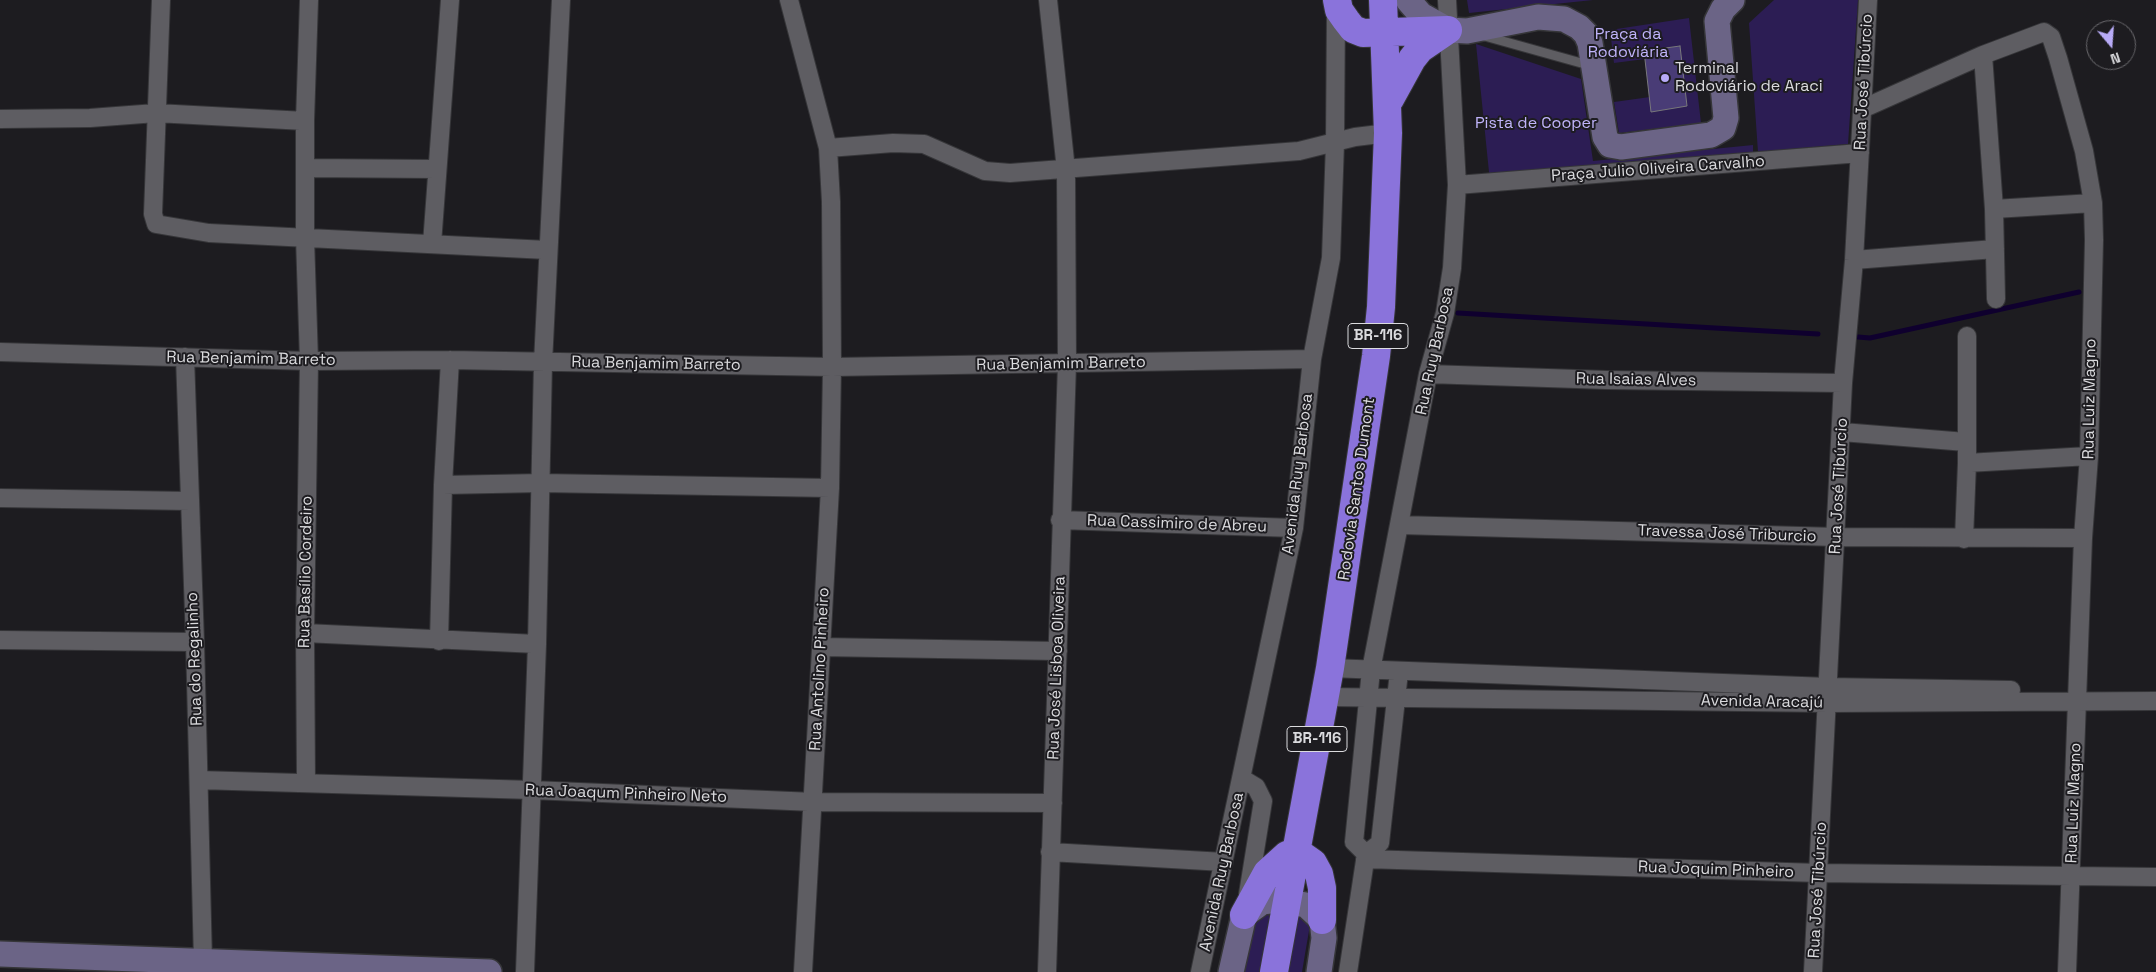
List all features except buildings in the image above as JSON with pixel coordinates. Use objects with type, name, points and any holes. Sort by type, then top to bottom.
[{"type":"highway","points":[[1336,0],[1339,10],[1353,29],[1372,34],[1386,32],[1457,31]]},
{"type":"highway","name":"Rodovia Santos Dumont","points":[[1274,972],[1330,668],[1376,356],[1381,308],[1388,133],[1386,32],[1383,0]]},
{"type":"highway","points":[[1388,102],[1412,59],[1425,45],[1457,31]]},
{"type":"highway","points":[[1244,915],[1266,873],[1286,854],[1296,851],[1313,864],[1319,874],[1322,888],[1322,920]]},
{"type":"main road","points":[[1408,0],[1421,15],[1457,31]]},
{"type":"main road","name":"Praça Julio Oliveira Carvalho","points":[[1457,31],[1538,17],[1564,19],[1579,27],[1586,34],[1594,67],[1605,137],[1610,145],[1621,147],[1712,135],[1724,128],[1726,118],[1717,21],[1722,9],[1732,0]]},
{"type":"main road","points":[[1230,968],[1244,915],[1262,902],[1277,900],[1306,905],[1322,920],[1324,938],[1320,971]]},
{"type":"main road","points":[[0,954],[203,961],[318,969],[475,972]]},
{"type":"street","points":[[161,0],[153,214],[156,224],[209,233],[547,250]]},
{"type":"street","name":"Rua Basílio Cordeiro","points":[[306,783],[305,634],[309,361],[305,238],[305,121],[309,0]]},
{"type":"street","points":[[432,244],[450,0]]},
{"type":"street","points":[[525,972],[542,483],[543,363],[547,250],[561,0]]},
{"type":"street","name":"Rua Antolino Pinheiro","points":[[789,0],[828,148],[831,202],[832,367],[830,488],[814,802],[803,972]]},
{"type":"street","name":"Rua José Lisboa Oliveira","points":[[1047,972],[1058,651],[1060,520],[1067,364],[1066,170],[1048,0]]},
{"type":"street","name":"Avenida Ruy Barbosa","points":[[1200,972],[1294,528],[1312,359],[1331,258],[1335,143],[1336,0]]},
{"type":"street","name":"Rua Ruy Barbosa","points":[[1366,856],[1354,842],[1371,670],[1428,374],[1445,313],[1452,268],[1457,185],[1457,31],[1447,0]]},
{"type":"street","name":"Rua José Tibúrcio","points":[[1813,972],[1837,537],[1843,383],[1854,260],[1868,0]]},
{"type":"street","name":"Rua Luiz Magno","points":[[1862,109],[1983,55],[2036,33],[2044,32],[2051,37],[2084,151],[2092,203],[2089,456],[2083,538],[2067,972]]},
{"type":"street","points":[[1983,55],[1994,208],[1996,299]]},
{"type":"street","points":[[0,120],[90,118],[156,113],[305,121]]},
{"type":"street","points":[[828,148],[918,143],[943,151],[991,172],[1066,170],[1299,151],[1388,133]]},
{"type":"street","name":"Praça Julio Oliveira Carvalho","points":[[1457,185],[1860,153]]},
{"type":"street","points":[[305,168],[438,169]]},
{"type":"street","points":[[1994,208],[2092,203]]},
{"type":"street","points":[[1854,260],[1995,249]]},
{"type":"street","points":[[1964,539],[1967,463],[1967,336]]},
{"type":"street","name":"Rua Benjamim Barreto","points":[[0,352],[309,361],[450,360],[832,367],[1312,359]]},
{"type":"street","name":"Rua do Regalinho","points":[[185,357],[196,642],[203,961]]},
{"type":"street","points":[[439,641],[443,485],[450,360]]},
{"type":"street","name":"Rua Isaias Alves","points":[[1428,374],[1607,380],[1843,383]]},
{"type":"street","points":[[1842,432],[1966,442]]},
{"type":"street","points":[[1967,463],[2089,456]]},
{"type":"street","points":[[443,485],[542,483],[830,488]]},
{"type":"street","points":[[0,498],[190,501]]},
{"type":"street","name":"Rua Cassimiro de Abreu","points":[[1060,520],[1294,528]]},
{"type":"street","name":"Travessa José Triburcio","points":[[1400,525],[1837,537],[2083,538]]},
{"type":"street","points":[[305,634],[537,644]]},
{"type":"street","points":[[0,640],[196,642]]},
{"type":"street","points":[[821,647],[1058,651]]},
{"type":"street","name":"Avenida Aracajú","points":[[1330,668],[1828,695]]},
{"type":"street","points":[[1348,972],[1366,856],[1380,843],[1399,672]]},
{"type":"street","name":"Avenida Aracajú","points":[[2078,696],[2156,691]]},
{"type":"street","name":"Avenida Aracajú","points":[[1325,697],[2078,696],[2156,701]]},
{"type":"street","points":[[1241,778],[1256,787],[1263,801],[1244,915]]},
{"type":"street","name":"Rua Joaqum Pinheiro Neto","points":[[199,780],[532,790],[814,802],[1052,803]]},
{"type":"street","points":[[1050,852],[1224,862]]},
{"type":"street","name":"Rua Joquim Pinheiro","points":[[1366,856],[1819,873],[2156,876]]},
{"type":"lane","points":[[1457,31],[1594,67]]},
{"type":"green space","points":[[1467,0],[1593,0],[1469,13]]},
{"type":"green space","points":[[1774,0],[1858,0],[1848,144],[1758,152],[1749,23]]},
{"type":"green space","name":"Praça da Rodoviária","points":[[1689,18],[1701,123],[1619,133],[1614,102],[1650,97],[1652,112],[1687,106],[1680,46],[1644,51],[1645,59],[1614,63],[1610,30]]},
{"type":"green space","name":"Pista de Cooper","points":[[1476,44],[1581,79],[1593,161],[1753,145],[1753,154],[1490,182]]},
{"type":"green space","points":[[1277,910],[1264,972],[1241,972],[1254,922]]},
{"type":"green space","points":[[1293,912],[1310,925],[1302,972],[1283,972]]},
{"type":"waterway","points":[[1858,337],[1870,338],[2079,292]]},
{"type":"waterway","points":[[1458,313],[1818,334]]},
{"type":"place","name":"Terminal Rodoviário de Araci","points":[[1665,78]]}]
